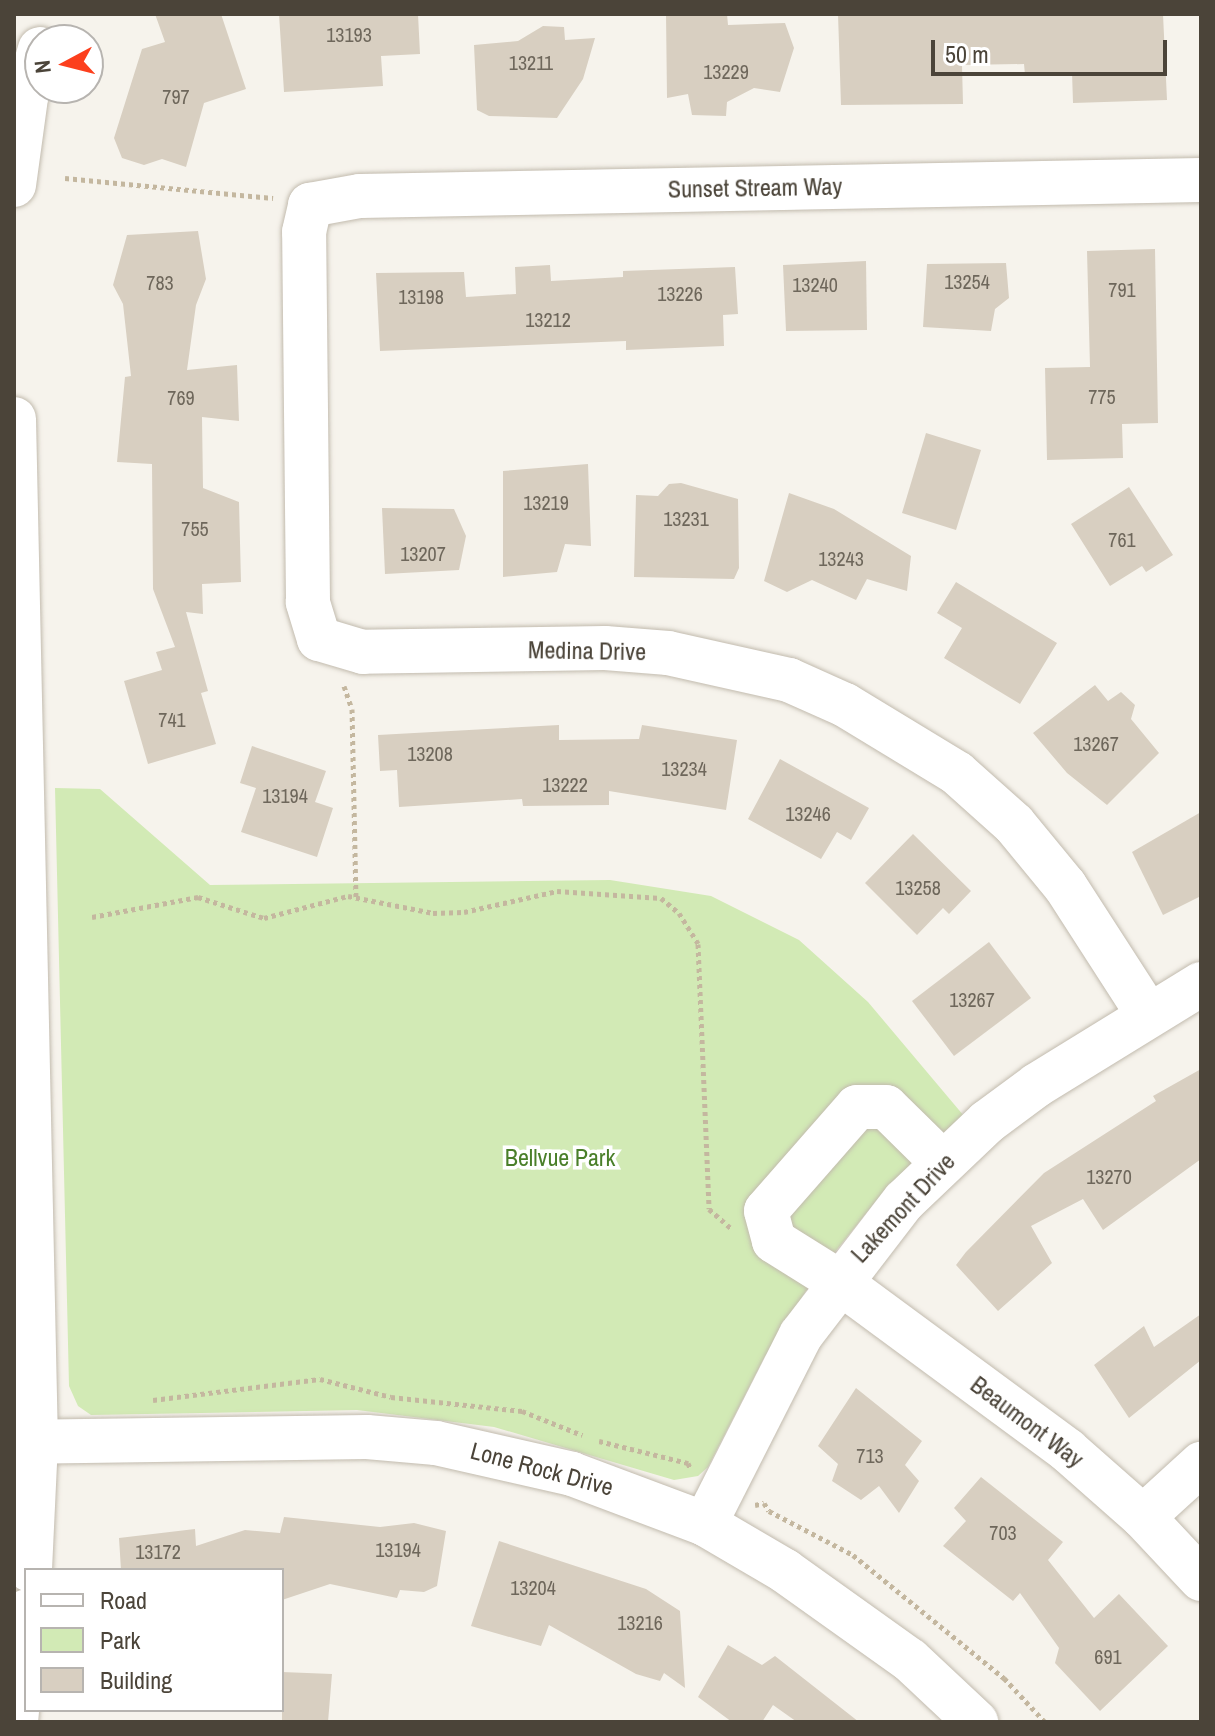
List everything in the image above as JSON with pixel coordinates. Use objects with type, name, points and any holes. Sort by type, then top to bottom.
[{"type":"street","points":[[14,185],[25,104]]},
{"type":"street","name":"Sunset Stream Way","points":[[310,205],[360,196],[1201,180]]},
{"type":"street","points":[[310,205],[302,259],[308,602],[319,639]]},
{"type":"street","points":[[14,419],[25,1442],[30,1568]]},
{"type":"street","name":"Medina Drive","points":[[319,639],[363,652],[605,648],[668,653],[789,680],[845,705],[957,773],[1014,824],[1065,886],[1147,1013]]},
{"type":"street","name":"Lakemont Drive","points":[[705,1524],[771,1389],[838,1281],[943,1163],[1037,1085],[1147,1013],[1201,984]]},
{"type":"street","name":"Beaumont Way","points":[[943,1163],[886,1107],[857,1107],[766,1211],[774,1241],[838,1281],[1067,1450],[1143,1517],[1201,1579]]},
{"type":"street","name":"Lone Rock Drive","points":[[25,1442],[304,1435],[436,1443],[572,1474],[705,1524],[850,1613],[976,1722]]},
{"type":"street","points":[[1143,1517],[1201,1464]]},
{"type":"street","points":[[16,1722],[24,1633]]},
{"type":"path","points":[[65,178],[248,193],[310,205]]},
{"type":"path","points":[[319,639],[352,709],[356,897]]},
{"type":"path","points":[[92,917],[198,897],[264,918],[356,897],[433,913],[464,912],[557,891],[661,898],[679,913],[698,944],[709,1209],[733,1230]]},
{"type":"path","points":[[753,1506],[764,1503],[769,1511],[853,1555],[1004,1678],[1045,1722]]},
{"type":"green space","name":"Bellvue Park","points":[[55,788],[100,789],[210,885],[610,880],[711,896],[799,940],[868,1002],[964,1116],[876,1201],[814,1278],[764,1358],[708,1467],[698,1476],[674,1480],[494,1427],[357,1410],[91,1415],[78,1406],[69,1386]]},
{"type":"building","points":[[155,14],[221,14],[246,89],[204,103],[186,167],[162,159],[144,165],[122,158],[114,138],[142,49],[165,42]]},
{"type":"building","points":[[279,14],[418,14],[420,54],[381,56],[383,86],[284,92]]},
{"type":"building","points":[[666,14],[727,14],[728,25],[785,23],[794,48],[780,92],[754,88],[727,102],[726,116],[692,115],[688,94],[667,98]]},
{"type":"building","points":[[838,14],[1163,14],[1167,100],[1073,103],[1072,72],[1025,75],[1024,64],[962,65],[963,104],[841,105]]},
{"type":"building","points":[[543,26],[564,27],[565,40],[595,38],[583,79],[557,118],[489,116],[477,110],[474,45],[518,41]]},
{"type":"building","points":[[198,231],[206,279],[196,305],[187,370],[237,365],[239,421],[202,417],[203,488],[239,502],[241,582],[202,584],[203,614],[186,612],[208,691],[201,693],[216,744],[148,764],[124,681],[162,670],[156,652],[175,647],[153,589],[152,464],[117,462],[125,377],[131,376],[123,304],[113,285],[127,235]]},
{"type":"building","points":[[1155,249],[1158,423],[1122,424],[1123,458],[1047,460],[1045,368],[1090,367],[1087,251]]},
{"type":"building","points":[[866,261],[867,330],[786,331],[783,265]]},
{"type":"building","points":[[1006,263],[1009,298],[995,309],[991,331],[923,327],[927,264]]},
{"type":"building","points":[[550,265],[551,281],[623,277],[623,271],[735,267],[738,314],[723,315],[724,346],[626,350],[626,341],[380,351],[376,273],[464,272],[466,297],[516,294],[515,267]]},
{"type":"building","points":[[926,433],[981,450],[956,530],[902,513]]},
{"type":"building","points":[[588,464],[591,546],[565,544],[557,572],[503,577],[503,471]]},
{"type":"building","points":[[681,483],[738,499],[739,568],[734,579],[634,577],[636,495],[658,496],[669,484]]},
{"type":"building","points":[[1129,487],[1173,555],[1146,572],[1142,566],[1110,586],[1071,524]]},
{"type":"building","points":[[789,493],[834,509],[911,556],[907,591],[867,579],[856,600],[812,580],[787,592],[764,581]]},
{"type":"building","points":[[382,508],[454,509],[466,536],[459,570],[385,574]]},
{"type":"building","points":[[956,582],[1057,643],[1020,704],[944,658],[962,628],[937,613]]},
{"type":"building","points":[[1095,685],[1108,701],[1121,692],[1135,705],[1131,719],[1159,753],[1107,805],[1067,773],[1033,733]]},
{"type":"building","points":[[559,725],[559,740],[639,739],[642,725],[737,740],[726,810],[609,791],[609,805],[523,806],[522,799],[399,807],[397,770],[380,771],[378,735]]},
{"type":"building","points":[[252,746],[326,771],[315,802],[333,808],[317,857],[241,832],[256,788],[240,783]]},
{"type":"building","points":[[780,759],[869,808],[851,840],[837,832],[821,859],[748,819]]},
{"type":"building","points":[[1201,812],[1201,896],[1163,915],[1132,852]]},
{"type":"building","points":[[913,834],[971,891],[949,914],[943,908],[917,935],[865,883]]},
{"type":"building","points":[[989,942],[1031,998],[954,1056],[912,1001]]},
{"type":"building","points":[[1201,1069],[1201,1159],[1103,1230],[1083,1199],[1031,1226],[1052,1263],[998,1311],[956,1265],[966,1252],[1044,1173],[1156,1101],[1153,1096]]},
{"type":"building","points":[[1201,1314],[1201,1360],[1129,1418],[1094,1365],[1144,1326],[1154,1347]]},
{"type":"building","points":[[856,1388],[922,1441],[905,1465],[919,1481],[899,1513],[879,1486],[861,1500],[832,1481],[838,1464],[818,1446]]},
{"type":"building","points":[[981,1477],[1063,1542],[1048,1560],[1094,1618],[1119,1594],[1168,1646],[1100,1711],[1055,1663],[1059,1648],[1020,1593],[1013,1601],[943,1546],[966,1521],[954,1508]]},
{"type":"building","points":[[284,1517],[380,1527],[414,1523],[446,1531],[437,1586],[424,1592],[400,1590],[397,1598],[330,1584],[284,1599],[284,1568],[121,1568],[119,1538],[195,1529],[196,1546],[245,1530],[280,1533]]},
{"type":"building","points":[[499,1541],[646,1589],[680,1611],[685,1688],[664,1673],[660,1681],[636,1674],[549,1625],[541,1646],[471,1626]]},
{"type":"building","points":[[728,1645],[762,1665],[775,1656],[859,1722],[797,1722],[773,1705],[762,1722],[732,1722],[698,1697]]},
{"type":"building","points":[[284,1672],[332,1674],[328,1722],[282,1722]]}]
